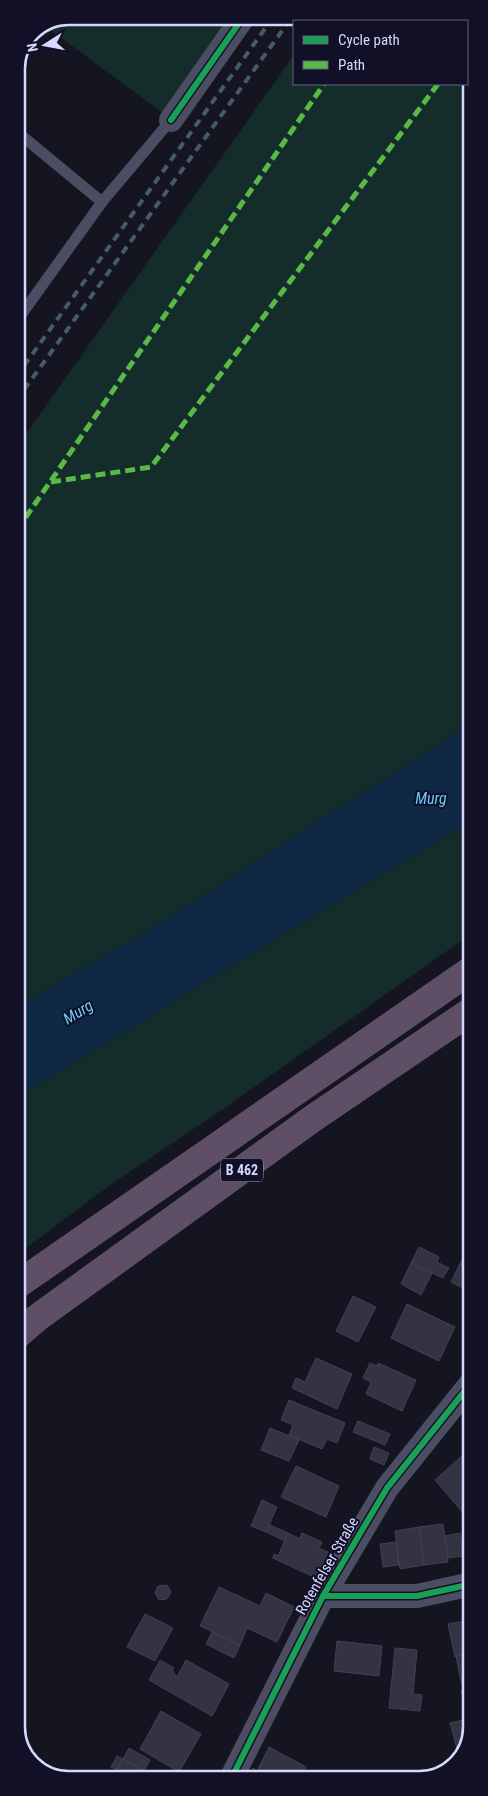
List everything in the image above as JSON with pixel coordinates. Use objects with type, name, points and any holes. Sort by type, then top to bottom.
[{"type":"highway","name":"B 462","points":[[25,1279],[463,976]]},
{"type":"highway","name":"B 462","points":[[25,1328],[312,1119],[463,1016]]},
{"type":"street","points":[[171,120],[238,25]]},
{"type":"street","name":"Rotenfelser Straße","points":[[235,1771],[323,1596],[387,1488],[463,1393]]},
{"type":"street","points":[[323,1596],[417,1596],[463,1586]]},
{"type":"lane","points":[[25,309],[102,202],[171,120]]},
{"type":"lane","points":[[25,139],[102,202]]},
{"type":"green space","points":[[69,25],[227,25],[164,114],[49,29]]},
{"type":"green space","points":[[293,56],[293,85],[463,85],[463,729],[143,934],[25,1002],[25,435]]},
{"type":"green space","points":[[463,825],[463,940],[229,1105],[113,1183],[25,1249],[25,1092]]},
{"type":"water","name":"Murg","points":[[463,729],[463,825],[25,1092],[25,1002],[143,934]]},
{"type":"building","points":[[419,1247],[439,1257],[437,1262],[449,1268],[443,1278],[411,1263]]},
{"type":"building","points":[[463,1257],[463,1288],[451,1282]]},
{"type":"building","points":[[411,1263],[432,1273],[421,1295],[401,1284]]},
{"type":"building","points":[[353,1296],[376,1307],[358,1342],[336,1331]]},
{"type":"building","points":[[407,1304],[455,1327],[439,1361],[391,1338]]},
{"type":"building","points":[[316,1358],[352,1374],[337,1409],[292,1388],[296,1378],[305,1382]]},
{"type":"building","points":[[370,1363],[377,1366],[378,1363],[416,1380],[402,1411],[366,1394],[371,1382],[363,1378]]},
{"type":"building","points":[[289,1400],[345,1423],[337,1443],[327,1439],[322,1449],[289,1435],[293,1425],[281,1420]]},
{"type":"building","points":[[358,1421],[390,1434],[385,1445],[353,1432]]},
{"type":"building","points":[[270,1428],[299,1440],[289,1461],[261,1450]]},
{"type":"building","points":[[374,1447],[389,1453],[384,1465],[370,1459]]},
{"type":"building","points":[[463,1455],[463,1513],[435,1480]]},
{"type":"building","points":[[296,1466],[339,1486],[326,1517],[281,1497]]},
{"type":"building","points":[[262,1500],[277,1507],[266,1532],[251,1526]]},
{"type":"building","points":[[443,1524],[448,1562],[424,1565],[419,1527]]},
{"type":"building","points":[[270,1525],[288,1533],[285,1541],[266,1532]]},
{"type":"building","points":[[419,1527],[424,1565],[400,1569],[395,1531]]},
{"type":"building","points":[[288,1533],[300,1539],[302,1533],[322,1542],[319,1548],[328,1552],[316,1578],[273,1558],[274,1554],[278,1556]]},
{"type":"building","points":[[460,1533],[463,1556],[448,1558],[445,1536]]},
{"type":"building","points":[[396,1542],[399,1565],[383,1567],[380,1544]]},
{"type":"building","points":[[167,1585],[171,1592],[167,1599],[159,1600],[155,1593],[158,1586]]},
{"type":"building","points":[[219,1587],[260,1606],[266,1593],[294,1607],[277,1642],[247,1628],[240,1645],[200,1626]]},
{"type":"building","points":[[145,1614],[173,1628],[155,1661],[127,1647]]},
{"type":"building","points":[[463,1621],[463,1655],[455,1657],[448,1624]]},
{"type":"building","points":[[212,1632],[240,1645],[234,1658],[206,1644]]},
{"type":"building","points":[[337,1641],[382,1646],[379,1676],[334,1671]]},
{"type":"building","points":[[395,1648],[417,1650],[413,1694],[422,1695],[420,1711],[389,1708]]},
{"type":"building","points":[[463,1655],[463,1686],[462,1686],[456,1656]]},
{"type":"building","points":[[160,1660],[174,1668],[172,1670],[177,1677],[186,1660],[229,1684],[212,1716],[149,1680]]},
{"type":"building","points":[[161,1711],[201,1734],[180,1771],[140,1749]]},
{"type":"building","points":[[463,1720],[461,1741],[457,1749],[450,1723]]},
{"type":"building","points":[[269,1747],[306,1767],[304,1771],[257,1771]]},
{"type":"building","points":[[129,1748],[150,1760],[144,1771],[123,1759]]},
{"type":"building","points":[[117,1756],[123,1759],[117,1770],[111,1767]]},
{"type":"building","points":[[123,1759],[144,1771],[119,1771],[117,1770]]},
{"type":"railway","points":[[25,364],[268,25]]},
{"type":"railway","points":[[25,388],[286,25]]},
{"type":"marked path","points":[[25,518],[323,85]]},
{"type":"marked path","points":[[51,482],[151,467],[437,85]]},
{"type":"cycle path","points":[[171,120],[238,25]]},
{"type":"cycle path","points":[[235,1771],[323,1596],[387,1488],[463,1393]]},
{"type":"cycle path","points":[[323,1596],[417,1596],[463,1586]]}]
